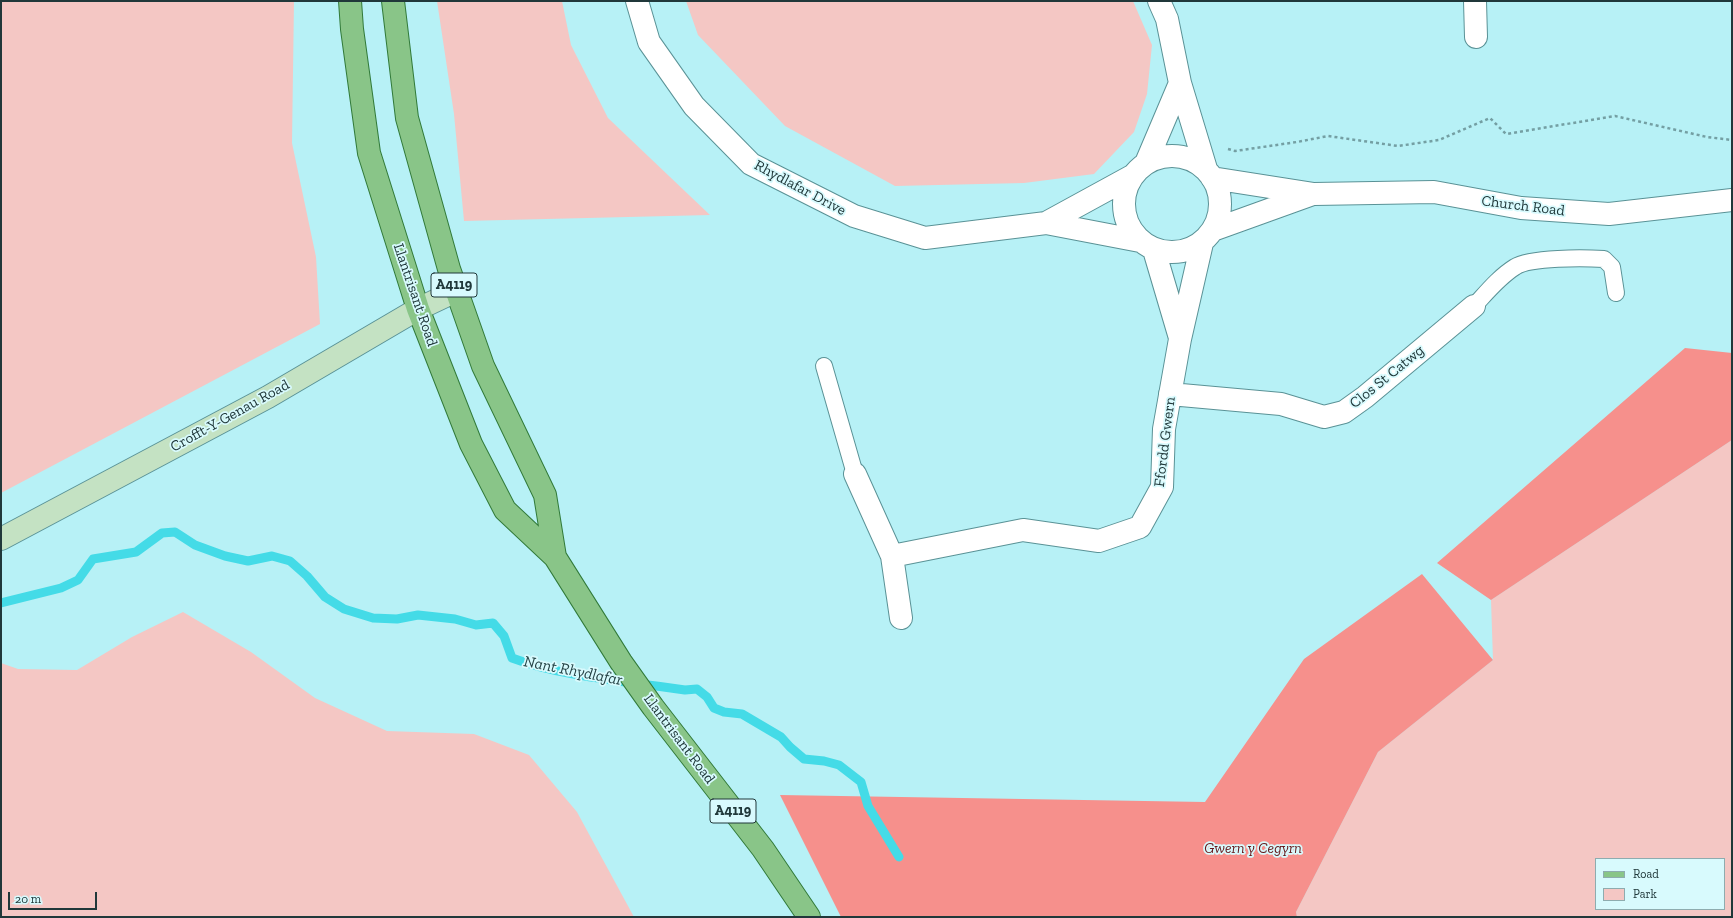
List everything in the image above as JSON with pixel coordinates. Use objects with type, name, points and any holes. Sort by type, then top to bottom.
[{"type":"main road","name":"Llantrisant Road","points":[[350,1],[352,29],[369,153],[418,309],[471,444],[504,510],[555,557],[621,662],[653,707],[763,848],[809,917]]},
{"type":"main road","name":"Llantrisant Road","points":[[393,1],[407,118],[449,268],[483,366],[545,495],[555,557]]},
{"type":"street","name":"Rhydlafar Drive","points":[[637,1],[649,42],[694,106],[751,164],[854,216],[925,238],[1046,223],[1147,245]]},
{"type":"street","points":[[1159,1],[1167,19],[1180,83],[1198,143],[1209,173]]},
{"type":"street","points":[[1475,1],[1476,37]]},
{"type":"street","points":[[1139,170],[1161,156],[1178,155],[1194,160],[1209,173],[1216,183],[1221,199],[1220,216],[1208,236],[1187,251],[1170,253],[1147,245],[1129,228],[1124,209],[1124,192],[1139,170],[1180,83]]},
{"type":"street","name":"Rhydlafar Drive","points":[[1046,223],[1139,170]]},
{"type":"street","name":"Church Road","points":[[1209,173],[1314,194],[1434,192],[1521,208],[1609,214],[1732,200]]},
{"type":"street","name":"Church Road","points":[[1208,236],[1314,194]]},
{"type":"street","name":"Ffordd Gwern","points":[[892,556],[1023,530],[1099,541],[1140,527],[1162,487],[1164,429],[1180,339],[1208,236]]},
{"type":"street","name":"Ffordd Gwern","points":[[1147,245],[1180,339]]},
{"type":"street","name":"Crofft-Y-Genau Road","points":[[1,539],[268,397],[418,309],[456,290]]},
{"type":"street","name":"Clos St Catwg","points":[[1170,394],[1281,404],[1324,417],[1344,412],[1474,306]]},
{"type":"street","points":[[855,474],[892,556],[901,618]]},
{"type":"lane","points":[[1474,306],[1502,276],[1516,266],[1532,262],[1604,259],[1612,267],[1616,293]]},
{"type":"lane","points":[[824,366],[855,474]]},
{"type":"path","points":[[1198,143],[1235,151],[1328,136],[1398,146],[1439,140],[1490,118],[1506,134],[1615,116],[1707,137],[1732,140]]},
{"type":"green space","points":[[1,1],[294,1],[292,143],[316,257],[320,324],[1,493]]},
{"type":"green space","points":[[437,1],[562,1],[571,45],[608,118],[710,215],[464,221],[454,114]]},
{"type":"green space","points":[[686,1],[1133,1],[1152,45],[1147,94],[1134,132],[1094,174],[1024,183],[895,186],[785,126],[698,35]]},
{"type":"green space","points":[[1685,348],[1732,353],[1732,440],[1491,600],[1437,563]]},
{"type":"green space","points":[[1732,440],[1732,917],[1297,917],[1296,912],[1378,752],[1493,660],[1491,600]]},
{"type":"green space","name":"Gwern y Cegyrn","points":[[1422,574],[1493,660],[1378,752],[1296,912],[1297,917],[841,917],[780,795],[1205,802],[1304,659]]},
{"type":"green space","points":[[183,612],[251,652],[315,698],[387,731],[474,734],[529,755],[577,812],[634,917],[1,917],[1,663],[18,669],[77,670],[132,637]]},
{"type":"waterway","name":"Nant Rhydlafar","points":[[1,603],[61,588],[78,580],[93,559],[136,552],[162,533],[175,532],[195,545],[225,556],[248,561],[272,556],[290,561],[307,576],[325,597],[344,609],[373,618],[397,619],[418,615],[455,619],[476,625],[493,623],[504,636],[512,658],[532,665],[597,678],[685,690],[697,689],[707,697],[714,708],[724,712],[742,714],[781,737],[804,759],[824,761],[839,765],[861,782],[868,806],[899,857]]}]
